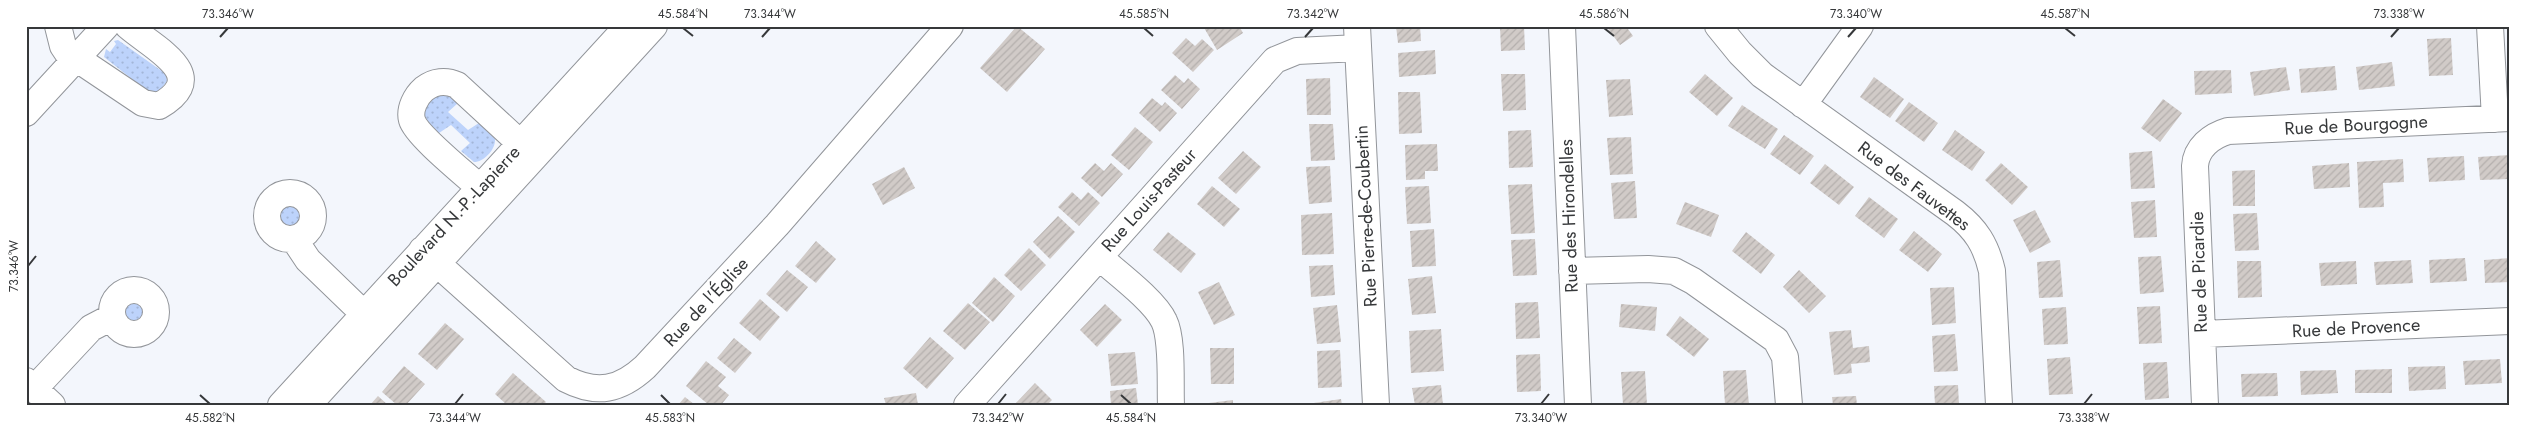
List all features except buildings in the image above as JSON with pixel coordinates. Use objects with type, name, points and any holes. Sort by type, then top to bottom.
[{"type":"street","points":[[58,26],[64,49],[76,59],[142,103],[155,106],[162,104],[180,84],[180,71],[172,61],[128,26]]},
{"type":"street","points":[[26,113],[106,26]]},
{"type":"street","name":"Boulevard N.-P.-Lapierre","points":[[281,405],[364,314],[430,257],[480,188],[528,150],[628,26]]},
{"type":"street","name":"Boulevard N.-P.-Lapierre","points":[[308,405],[430,257],[528,150],[654,26]]},
{"type":"street","name":"Rue de l'Église","points":[[430,257],[557,373],[578,396],[607,388],[628,393],[645,367],[777,226],[950,26]]},
{"type":"street","name":"Rue des Hirondelles","points":[[1562,26],[1578,405]]},
{"type":"street","name":"Rue des Fauvettes","points":[[1718,26],[1750,64],[1803,105],[1955,213],[1982,240],[1990,260],[1994,284],[1999,405]]},
{"type":"street","points":[[1803,105],[1860,26]]},
{"type":"street","points":[[2490,26],[2502,119]]},
{"type":"street","name":"Rue Louis-Pasteur","points":[[967,405],[1275,60],[1297,51],[1357,37]]},
{"type":"street","name":"Rue Pierre-de-Coubertin","points":[[1357,37],[1376,405]]},
{"type":"street","name":"Rue de Bourgogne","points":[[2206,143],[2228,131],[2502,119]]},
{"type":"street","points":[[480,188],[459,128],[528,150]]},
{"type":"street","name":"Rue de Picardie","points":[[2205,405],[2195,166],[2197,157],[2206,143]]},
{"type":"street","points":[[294,239],[308,260],[364,314]]},
{"type":"street","points":[[1098,257],[1155,307],[1164,320],[1169,339],[1171,405]]},
{"type":"street","points":[[1572,271],[1662,269],[1674,271],[1688,278],[1776,340],[1785,357],[1789,405]]},
{"type":"street","points":[[38,392],[90,328],[112,317]]},
{"type":"street","name":"Rue de Provence","points":[[2202,334],[2510,321]]},
{"type":"shaded area","points":[[118,40],[166,74],[167,81],[159,92],[151,94],[104,57],[106,49],[110,52],[116,44],[114,41]]},
{"type":"shaded area","points":[[436,95],[452,95],[458,103],[448,112],[468,130],[479,123],[495,139],[494,147],[482,160],[474,162],[461,151],[470,143],[451,125],[439,133],[429,123],[424,110]]},
{"type":"shaded area","points":[[286,205],[294,205],[301,212],[301,220],[294,227],[286,227],[279,220],[279,212]]},
{"type":"shaded area","points":[[130,301],[138,301],[145,308],[145,316],[138,323],[130,323],[123,316],[123,308]]}]
